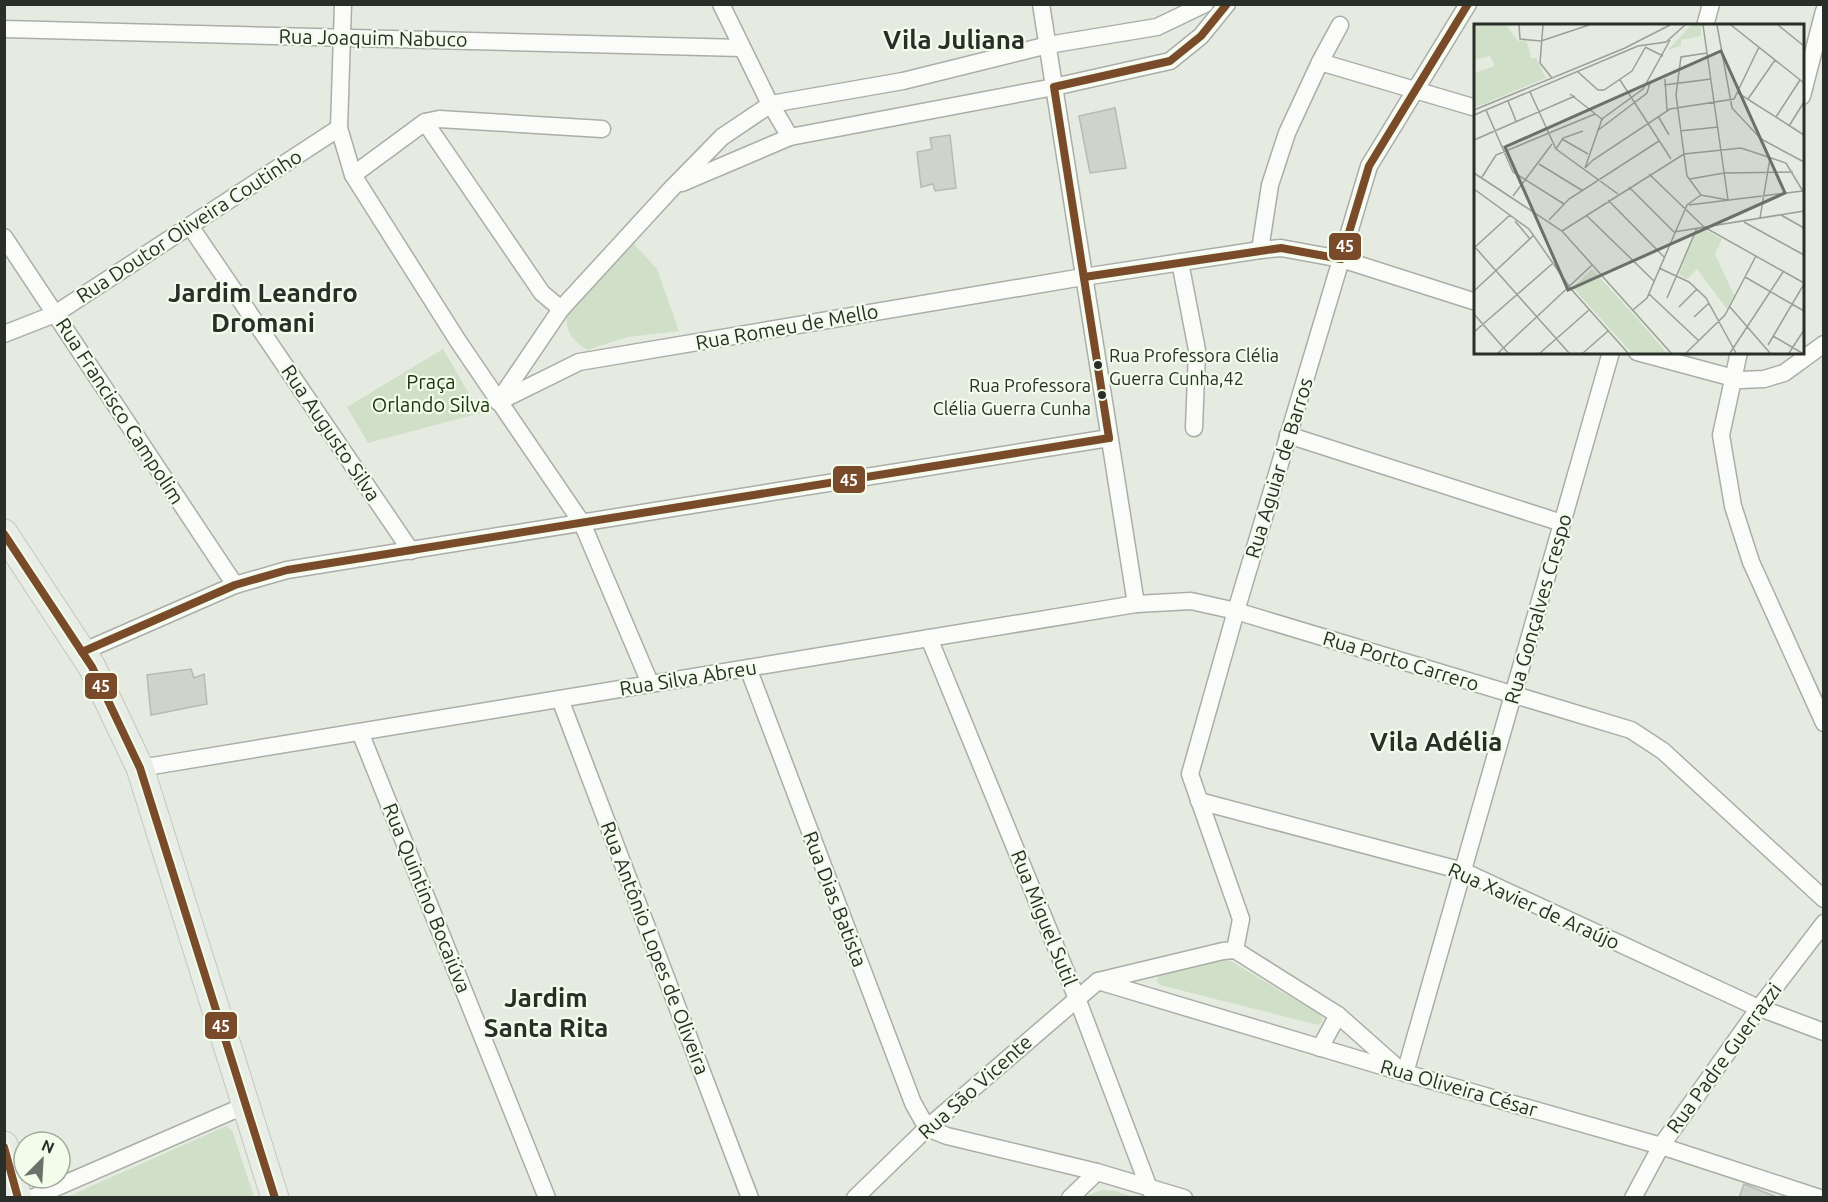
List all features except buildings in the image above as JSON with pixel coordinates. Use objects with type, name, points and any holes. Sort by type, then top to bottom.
[{"type":"main road","points":[[4,533],[92,667],[140,768],[276,1197]]},
{"type":"main road","points":[[4,1145],[18,1197]]},
{"type":"street","points":[[343,4],[339,128],[353,176],[498,402],[582,523],[650,683]]},
{"type":"street","points":[[721,4],[790,137]]},
{"type":"street","points":[[1041,4],[1136,604]]},
{"type":"street","points":[[498,402],[561,309],[722,137],[771,104],[903,81],[1048,45],[1157,27],[1205,4]]},
{"type":"street","points":[[673,187],[790,137],[1054,87],[1170,61],[1201,36],[1227,4]]},
{"type":"street","name":"Rua Aguiar de Barros","points":[[1235,950],[1241,919],[1190,774],[1288,435],[1370,166],[1468,4]]},
{"type":"street","points":[[1706,24],[1711,4]]},
{"type":"street","points":[[1804,92],[1824,11]]},
{"type":"street","points":[[1260,250],[1270,185],[1287,133],[1340,25]]},
{"type":"street","name":"Rua Joaquim Nabuco","points":[[4,29],[742,48]]},
{"type":"street","points":[[1320,62],[1474,107]]},
{"type":"street","points":[[353,176],[425,122],[439,119],[602,129]]},
{"type":"street","points":[[425,122],[542,293],[561,309]]},
{"type":"street","name":"Rua Doutor Oliveira Coutinho","points":[[4,334],[55,314],[339,128]]},
{"type":"street","name":"Rua Augusto Silva","points":[[190,226],[411,551]]},
{"type":"street","name":"Rua Francisco Campolim","points":[[4,237],[235,585]]},
{"type":"street","name":"Rua Romeu de Mello","points":[[498,402],[579,362],[1084,277],[1260,250],[1281,248],[1341,259],[1474,301]]},
{"type":"street","points":[[1180,262],[1197,350],[1194,428]]},
{"type":"street","name":"Rua Gonçalves Crespo","points":[[1405,1073],[1610,354]]},
{"type":"street","points":[[1644,354],[1741,380],[1764,380],[1784,373],[1821,354]]},
{"type":"street","points":[[1739,354],[1721,435],[1733,506],[1750,562],[1824,723]]},
{"type":"street","points":[[1288,435],[1562,523]]},
{"type":"street","points":[[82,652],[235,585],[287,570],[1109,438]]},
{"type":"street","name":"Rua Silva Abreu","points":[[140,768],[1136,604],[1191,601],[1236,611]]},
{"type":"street","name":"Rua Porto Carrero","points":[[1236,611],[1631,730],[1663,751],[1824,899]]},
{"type":"street","name":"Rua Miguel Sutil","points":[[928,638],[1077,997],[1153,1193]]},
{"type":"street","name":"Rua Dias Batista","points":[[748,668],[913,1103],[927,1128]]},
{"type":"street","name":"Rua Antônio Lopes de Oliveira","points":[[560,699],[750,1197]]},
{"type":"street","name":"Rua Quintino Bocaiúva","points":[[360,732],[548,1197]]},
{"type":"street","name":"Rua Xavier de Araújo","points":[[1199,801],[1463,871],[1759,1008],[1824,1032]]},
{"type":"street","name":"Rua Padre Guerrazzi","points":[[1633,1197],[1661,1146],[1759,1008],[1824,923]]},
{"type":"street","points":[[1098,981],[1235,950],[1338,1016],[1405,1073]]},
{"type":"street","points":[[1147,995],[1137,984],[1136,979],[1148,969]]},
{"type":"street","name":"Rua São Vicente","points":[[855,1197],[927,1128],[1098,981]]},
{"type":"street","name":"Rua Oliveira César","points":[[1098,981],[1405,1073],[1661,1146],[1820,1197]]},
{"type":"street","points":[[1320,1048],[1338,1016]]},
{"type":"street","points":[[32,1197],[246,1105]]},
{"type":"street","points":[[927,1128],[947,1136],[1096,1173],[1153,1193],[1184,1197]]},
{"type":"street","points":[[1070,1197],[1096,1173]]},
{"type":"green space","points":[[633,243],[657,269],[679,331],[628,337],[587,350],[576,341],[568,329],[568,310]]},
{"type":"green space","name":"Praça Orlando Silva","points":[[443,349],[480,413],[368,443],[347,407]]},
{"type":"green space","points":[[1225,959],[1319,1014],[1322,1022],[1318,1025],[1160,985],[1157,981],[1161,972]]},
{"type":"green space","points":[[226,1126],[232,1130],[254,1197],[67,1197]]},
{"type":"green space","points":[[1102,1190],[1116,1191],[1133,1197],[1083,1197]]},
{"type":"transit line","name":"45","points":[[1109,438],[1054,87],[1170,61],[1201,36],[1227,4]]},
{"type":"transit line","name":"45","points":[[1084,277],[1281,248],[1341,259],[1369,166],[1468,4]]},
{"type":"transit line","name":"45","points":[[82,652],[235,585],[287,570],[1109,438]]},
{"type":"transit line","name":"45","points":[[4,534],[92,667],[140,768],[275,1198]]},
{"type":"transit line","name":"45","points":[[4,1147],[18,1198]]},
{"type":"place","name":"Rua Professora Clélia Guerra Cunha,42","points":[[1098,365]]},
{"type":"place","name":"Rua Professora Clélia Guerra Cunha","points":[[1102,395]]},
{"type":"district","name":"Vila Juliana","points":[[954,40]]},
{"type":"district","name":"Jardim Leandro Dromani","points":[[263,308]]},
{"type":"district","name":"Vila Adélia","points":[[1436,742]]},
{"type":"district","name":"Jardim Santa Rita","points":[[546,1013]]}]
